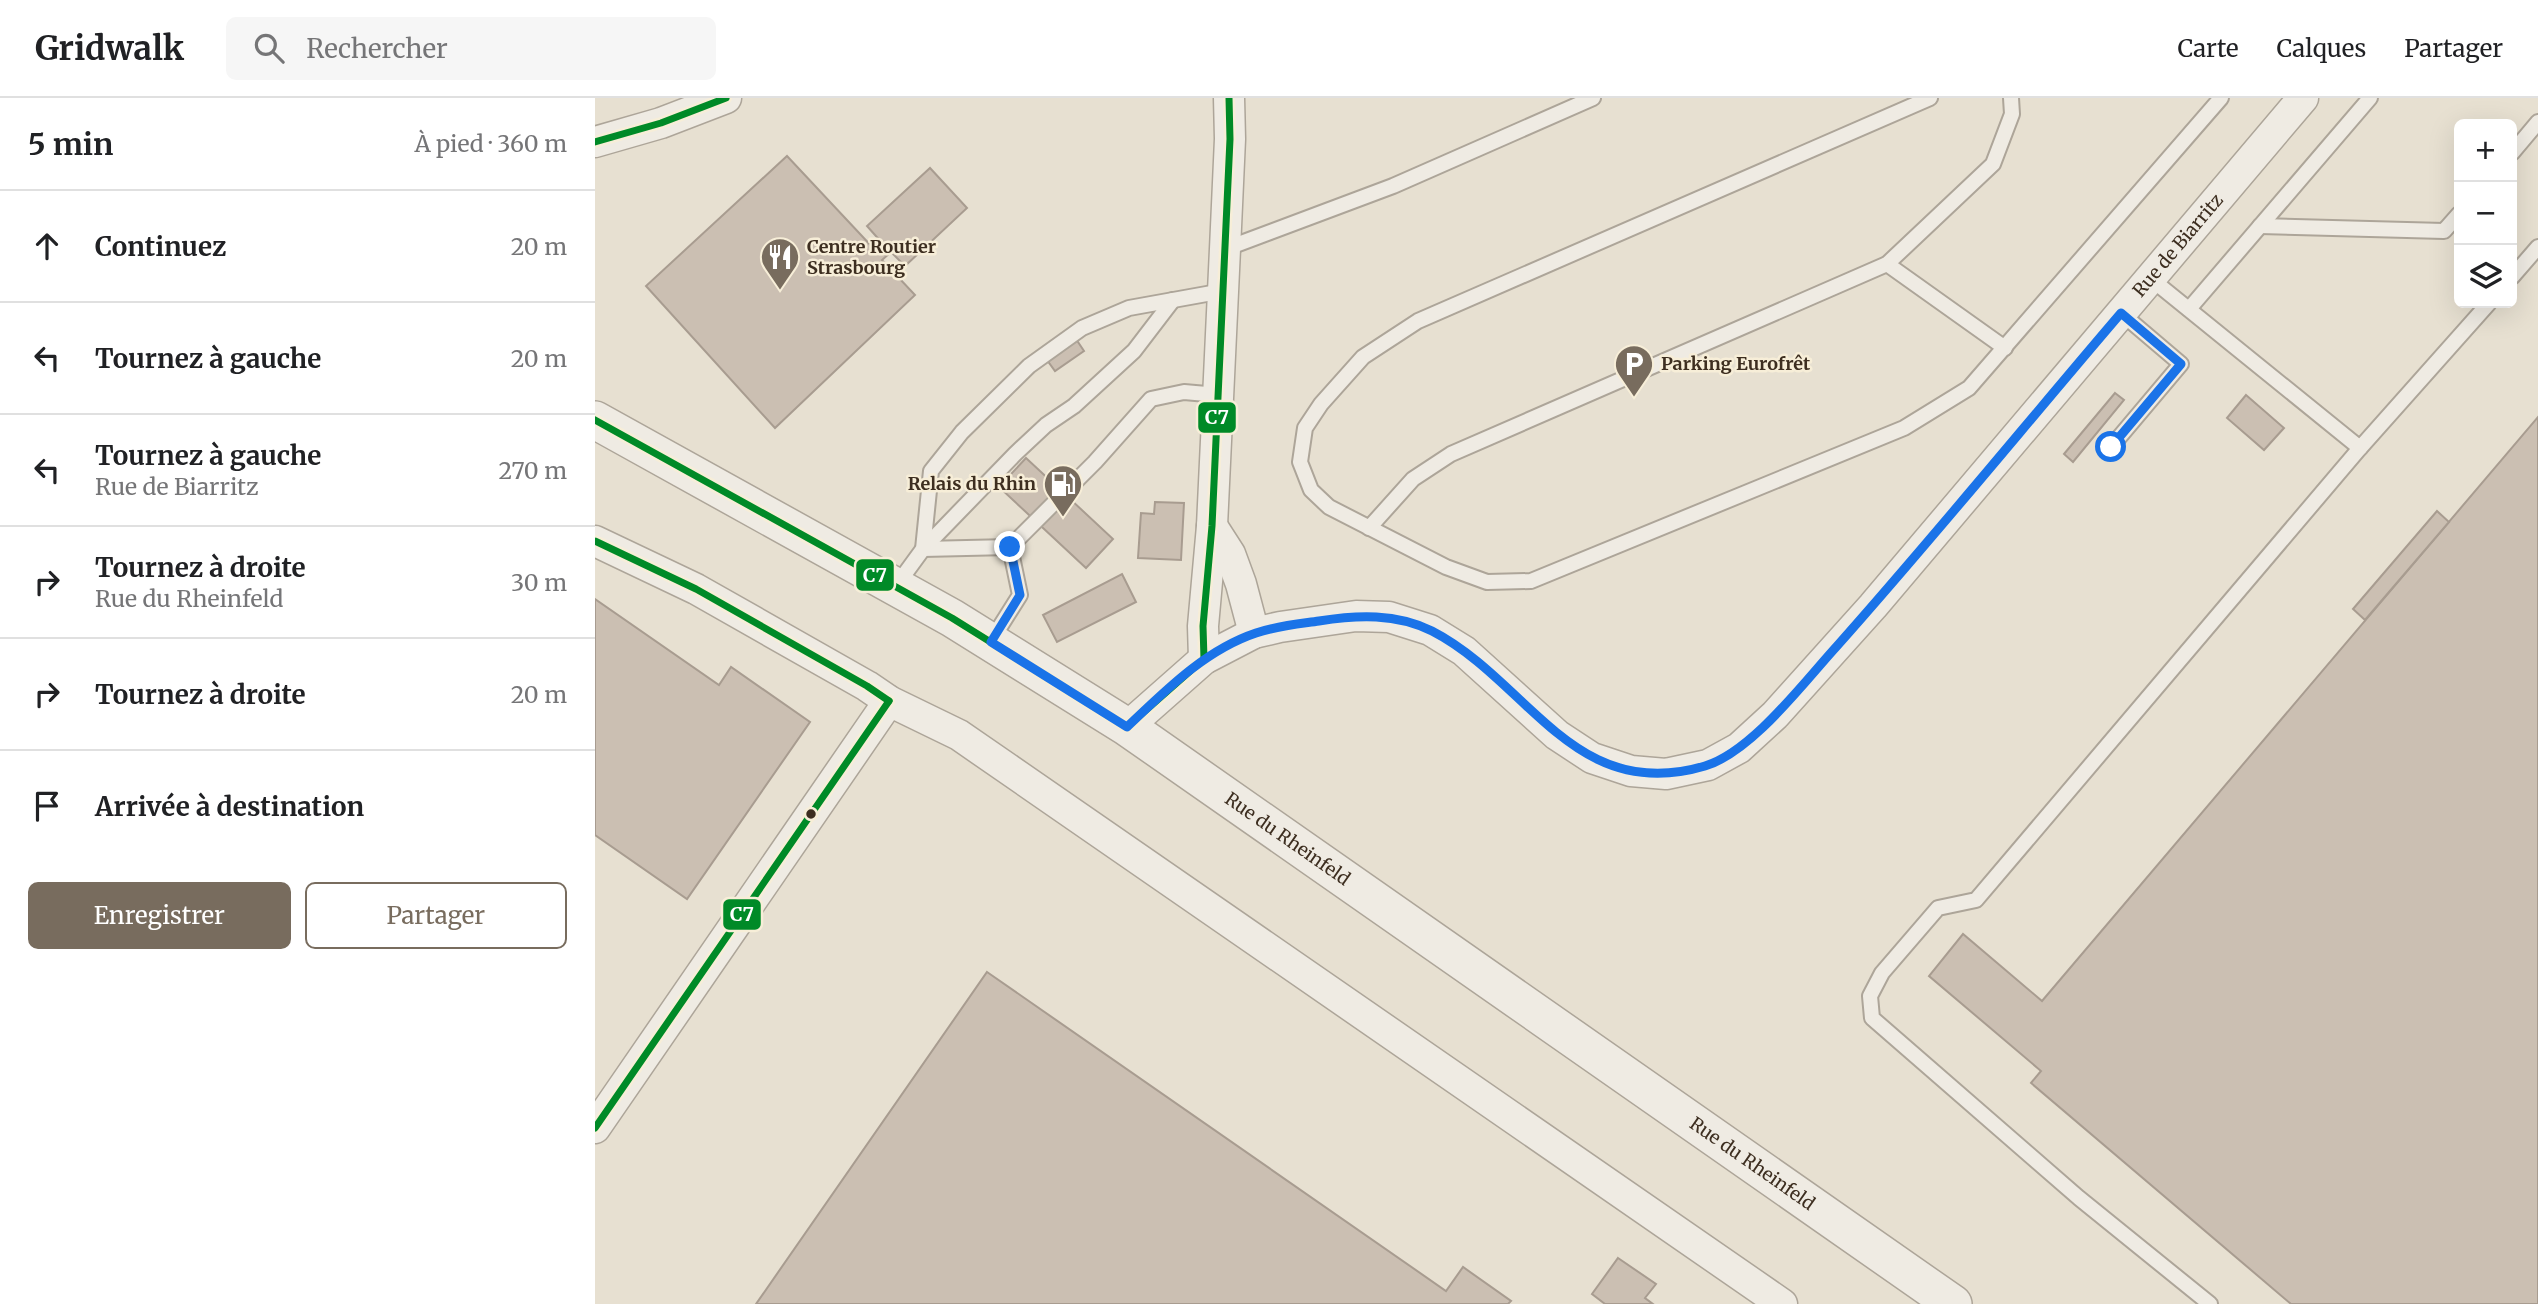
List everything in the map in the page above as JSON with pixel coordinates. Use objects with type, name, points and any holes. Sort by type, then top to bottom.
[{"type":"street","points":[[595,142],[661,123],[726,98]]},
{"type":"street","points":[[1204,659],[1205,587],[1212,526],[1226,249],[1229,98]]},
{"type":"street","name":"Rue de Biarritz","points":[[1127,727],[1204,659],[1254,633],[1356,616],[1389,617],[1430,630],[1464,651],[1557,735],[1592,758],[1631,771],[1666,774],[1708,765],[1739,748],[1775,715],[1881,595],[2303,98]]},
{"type":"street","name":"Rue du Rheinfeld","points":[[595,420],[896,586],[1127,727],[1953,1304]]},
{"type":"street","points":[[1212,526],[1230,554],[1254,633]]},
{"type":"street","points":[[595,541],[696,589],[889,701],[959,735],[1782,1304]]},
{"type":"street","points":[[595,1128],[889,701]]},
{"type":"lane","points":[[1226,249],[1394,186],[1593,98]]},
{"type":"lane","points":[[1930,98],[1418,321],[1363,357],[1321,404],[1305,428],[1300,462],[1311,491],[1329,507],[1446,567],[1487,582],[1531,581],[1904,429],[1969,388],[2221,98]]},
{"type":"lane","points":[[1369,528],[1413,480],[1451,454],[1887,264],[1993,164],[2012,114],[2011,98]]},
{"type":"lane","points":[[2189,309],[2370,98]]},
{"type":"lane","points":[[2517,147],[2538,122]]},
{"type":"lane","points":[[2260,226],[2444,231],[2454,220]]},
{"type":"lane","points":[[2517,271],[2538,247]]},
{"type":"lane","points":[[1887,264],[2005,348]]},
{"type":"lane","points":[[2150,278],[2360,448]]},
{"type":"lane","points":[[923,549],[931,471],[962,432],[1029,366],[1082,328],[1129,308],[1223,291]]},
{"type":"lane","points":[[896,586],[923,549],[1015,454],[1046,425],[1075,406],[1134,351],[1173,300]]},
{"type":"lane","points":[[2210,1304],[2079,1198],[1872,1018],[1870,996],[1882,973],[1938,908],[1976,900],[2360,448],[2485,308]]},
{"type":"lane","points":[[2111,447],[2181,364],[2121,313]]},
{"type":"lane","points":[[923,549],[1010,547],[1095,462],[1151,399],[1184,392],[1218,395]]},
{"type":"lane","points":[[991,642],[1020,595],[1010,547]]},
{"type":"building","name":"Centre Routier Strasbourg","points":[[787,156],[876,251],[883,244],[867,226],[930,168],[967,208],[905,266],[891,252],[882,260],[915,295],[775,428],[646,286]]},
{"type":"building","points":[[1076,339],[1084,351],[1055,371],[1047,360]]},
{"type":"building","points":[[2115,393],[2124,400],[2073,462],[2064,454]]},
{"type":"building","points":[[2246,395],[2284,428],[2264,450],[2227,418]]},
{"type":"building","points":[[2538,417],[2538,1304],[2291,1304],[2031,1083],[2041,1071],[1929,976],[1963,934],[2042,1001]]},
{"type":"building","points":[[1026,458],[1113,539],[1086,568],[999,487]]},
{"type":"building","points":[[1155,502],[1184,503],[1181,560],[1138,558],[1141,513],[1154,514]]},
{"type":"building","points":[[2437,511],[2449,522],[2365,620],[2353,609]]},
{"type":"building","points":[[1122,574],[1136,602],[1057,642],[1043,615]]},
{"type":"building","points":[[595,599],[719,685],[731,667],[810,722],[687,899],[595,835]]},
{"type":"building","points":[[987,972],[1446,1291],[1463,1267],[1511,1301],[1508,1304],[756,1304]]},
{"type":"building","points":[[1618,1258],[1656,1284],[1645,1298],[1653,1304],[1605,1304],[1592,1294]]},
{"type":"transit line","name":"C7","points":[[595,142],[661,123],[726,98]]},
{"type":"transit line","name":"C7","points":[[595,420],[952,618],[1127,727],[1204,659],[1203,626],[1212,526],[1230,139],[1229,98]]},
{"type":"transit line","name":"C7","points":[[595,541],[696,589],[889,701]]},
{"type":"transit line","name":"C7","points":[[595,1128],[889,701]]},
{"type":"place","name":"Centre Routier Strasbourg","points":[[780,291]]},
{"type":"place","name":"Parking Eurofrêt","points":[[1634,398]]},
{"type":"place","name":"Relais du Rhin","points":[[1063,518]]},
{"type":"route","points":[[1010,547],[1020,595],[991,642],[1127,727],[1204,659],[1254,633],[1356,616],[1389,617],[1430,630],[1464,651],[1557,735],[1592,758],[1631,771],[1666,774],[1708,765],[1739,748],[1775,715],[1873,606],[2121,313],[2181,364],[2111,447]]}]
